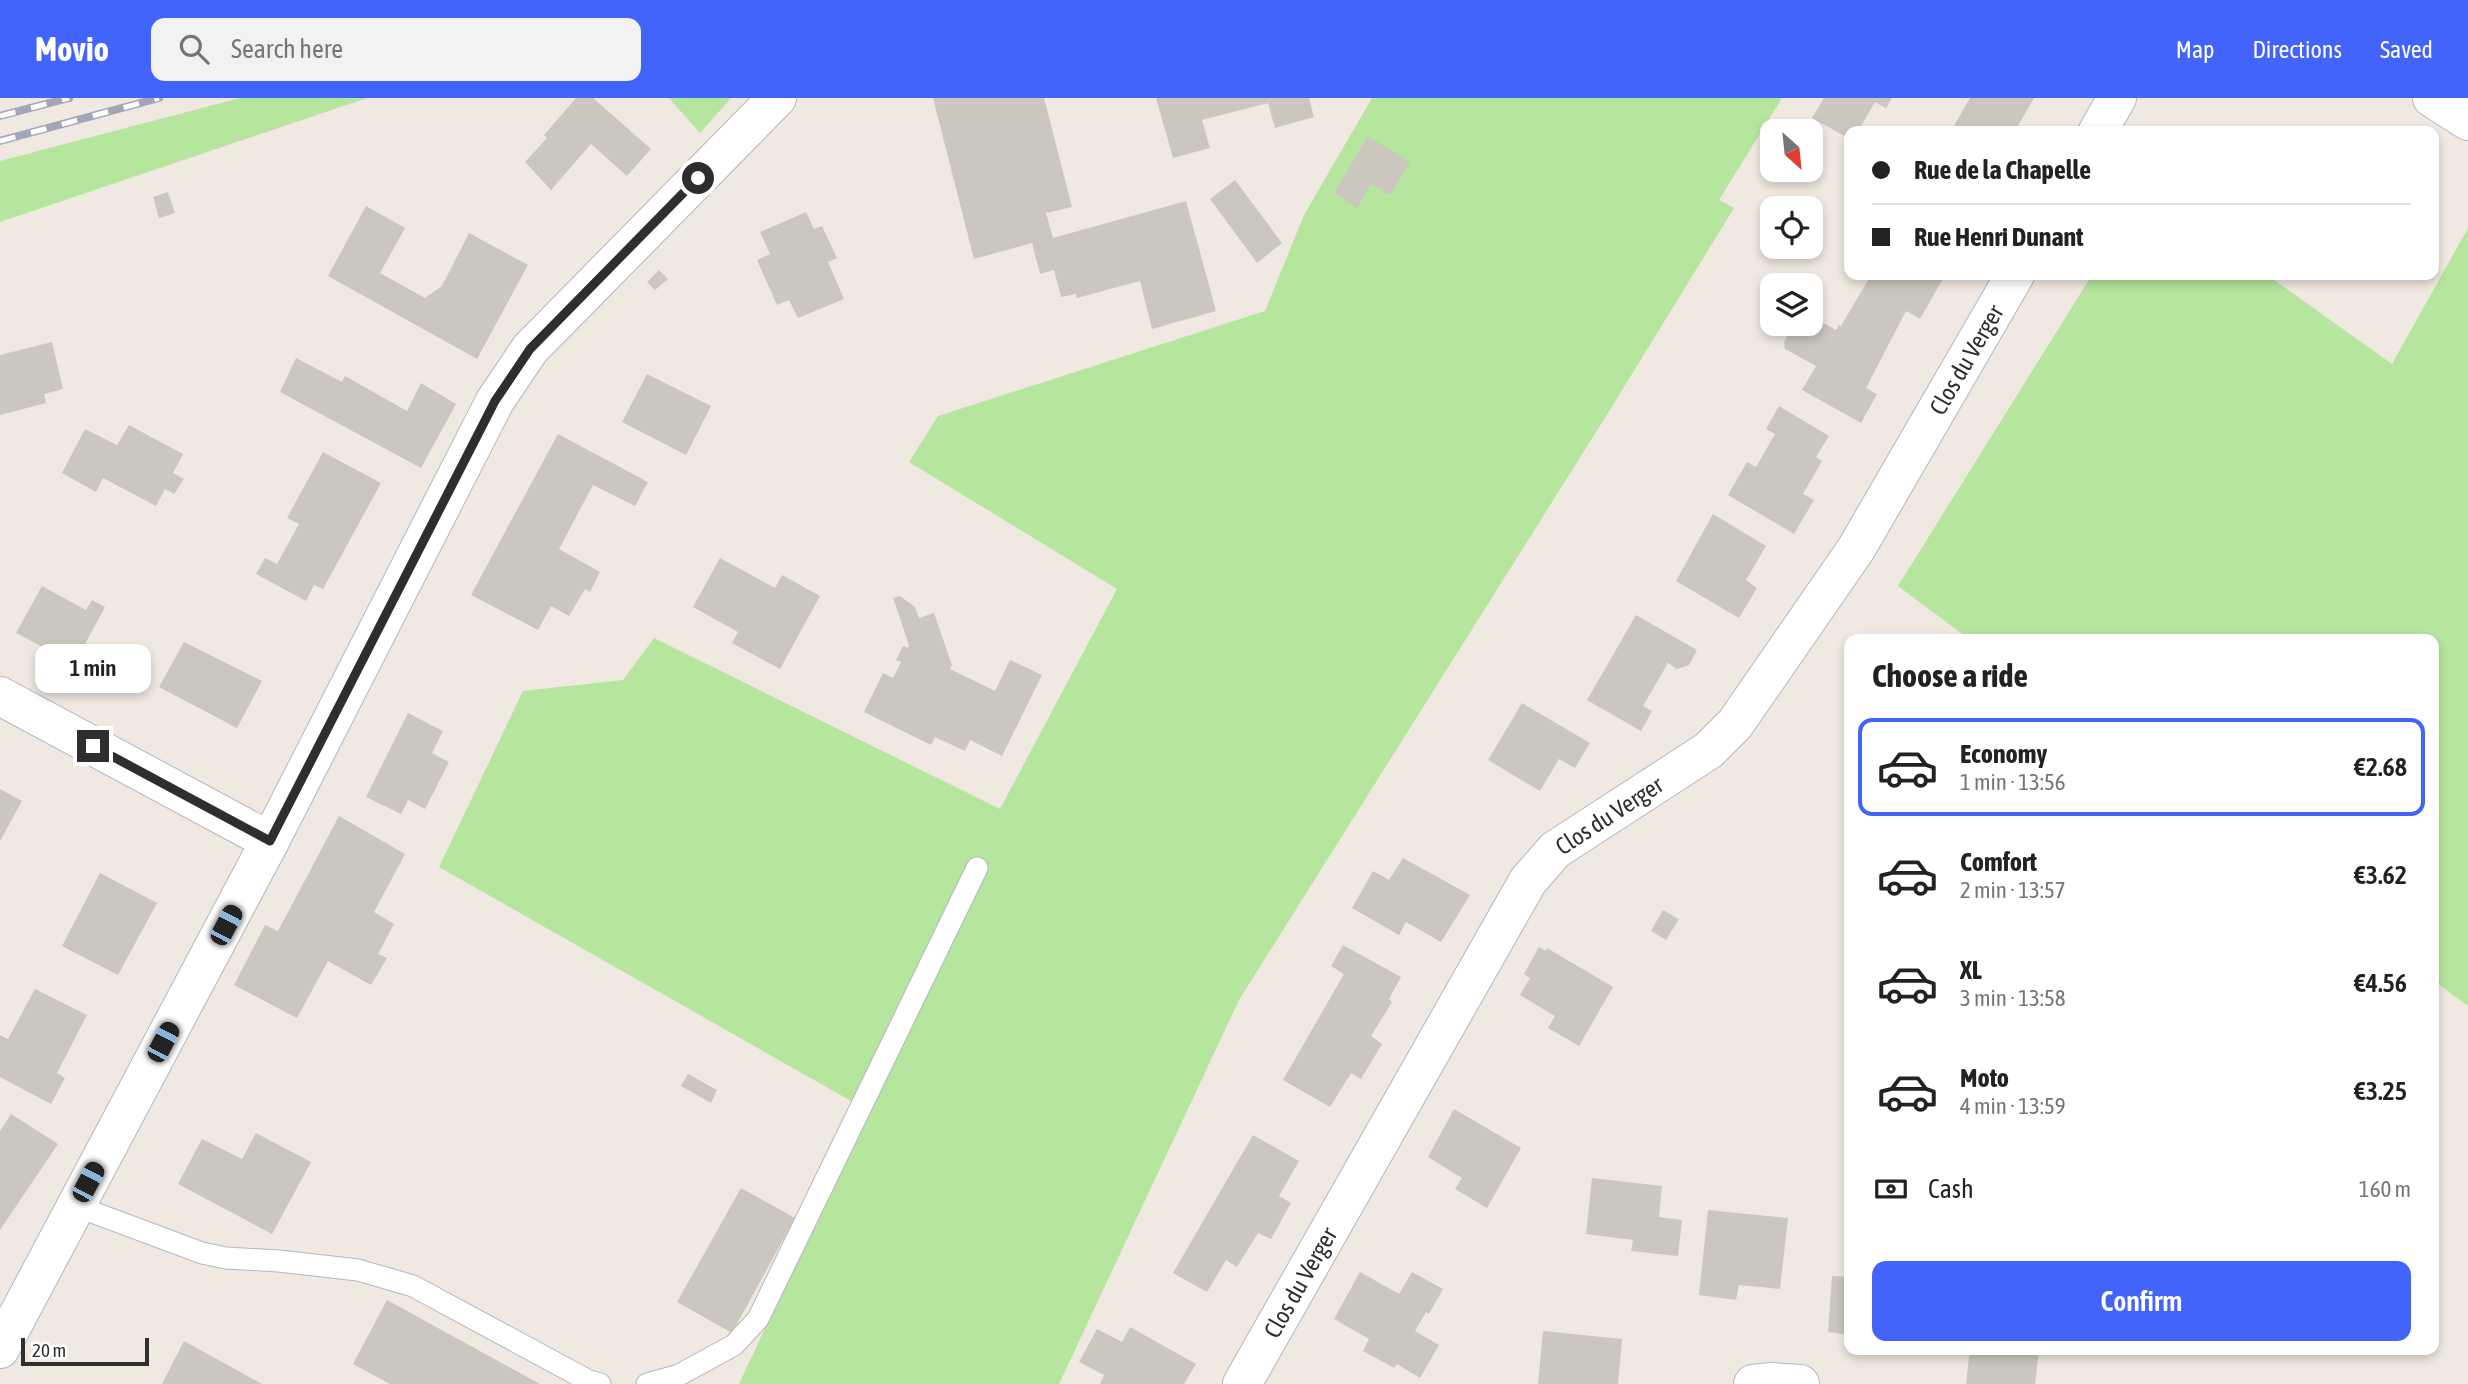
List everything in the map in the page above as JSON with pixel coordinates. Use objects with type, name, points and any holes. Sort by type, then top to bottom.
[{"type":"street","points":[[0,1349],[270,841],[495,401],[530,349],[777,98]]},
{"type":"street","points":[[2101,126],[2117,98]]},
{"type":"street","points":[[2431,98],[2468,121]]},
{"type":"street","name":"Clos du Verger","points":[[1242,1384],[1528,881],[1549,856],[1568,840],[1709,750],[1735,724],[1856,549],[2012,280]]},
{"type":"street","points":[[0,696],[270,841]]},
{"type":"street","points":[[1753,1384],[1800,1384]]},
{"type":"lane","points":[[648,1384],[679,1374],[734,1345],[758,1319],[977,868]]},
{"type":"lane","points":[[76,1206],[202,1253],[226,1258],[358,1270],[400,1281],[589,1381],[600,1384]]},
{"type":"green space","points":[[240,98],[367,98],[0,222],[0,161]]},
{"type":"green space","points":[[669,98],[731,98],[700,133]]},
{"type":"green space","points":[[1372,98],[1782,98],[1769,119],[1760,119],[1760,134],[1719,200],[1734,208],[1239,1000],[1059,1384],[739,1384],[867,1110],[439,867],[523,691],[623,680],[654,638],[1000,809],[1117,589],[909,462],[938,416],[1265,311],[1304,215]]},
{"type":"green space","points":[[2468,228],[2468,1006],[2439,985],[2439,634],[1962,634],[1898,586],[2089,280],[2274,280],[2392,364]]},
{"type":"building","points":[[576,98],[593,98],[651,149],[627,176],[591,144],[551,190],[525,162],[547,138],[544,135]]},
{"type":"building","points":[[933,98],[1044,98],[1072,207],[1046,213],[1053,238],[1186,201],[1216,311],[1152,329],[1140,281],[1077,298],[1076,294],[1061,297],[1054,270],[1040,274],[1032,243],[974,259]]},
{"type":"building","points":[[1156,98],[1309,98],[1314,117],[1275,128],[1268,103],[1202,120],[1210,148],[1173,158]]},
{"type":"building","points":[[1824,98],[1892,98],[1886,108],[1875,102],[1861,126],[1844,126],[1844,136],[1824,125],[1824,119],[1814,119]]},
{"type":"building","points":[[1970,98],[2034,98],[2018,126],[1954,126]]},
{"type":"building","points":[[1368,136],[1410,162],[1390,195],[1371,184],[1357,208],[1334,193]]},
{"type":"building","points":[[1235,180],[1282,243],[1257,263],[1210,199]]},
{"type":"building","points":[[168,192],[175,213],[159,218],[153,197]]},
{"type":"building","points":[[366,206],[405,228],[380,273],[425,298],[442,286],[469,233],[528,265],[477,359],[328,276]]},
{"type":"building","points":[[806,212],[814,229],[822,226],[837,258],[828,262],[844,299],[798,318],[789,300],[777,305],[757,260],[770,254],[760,232]]},
{"type":"building","points":[[659,270],[668,279],[655,290],[647,282]]},
{"type":"building","points":[[1868,280],[1942,280],[1920,319],[1906,311],[1866,388],[1877,394],[1861,423],[1802,390],[1816,366],[1785,349],[1787,336],[1823,336],[1823,323],[1836,330],[1841,326]]},
{"type":"building","points":[[52,342],[63,389],[44,394],[46,403],[0,415],[0,355]]},
{"type":"building","points":[[296,358],[342,382],[345,376],[407,411],[421,383],[456,404],[421,468],[280,392]]},
{"type":"building","points":[[647,374],[711,406],[686,455],[622,422]]},
{"type":"building","points":[[1779,406],[1829,436],[1816,457],[1822,461],[1803,494],[1814,500],[1794,534],[1728,495],[1747,462],[1756,467],[1775,434],[1766,429]]},
{"type":"building","points":[[129,425],[183,454],[173,473],[184,479],[174,494],[165,489],[156,506],[103,478],[96,492],[62,473],[85,429],[117,445]]},
{"type":"building","points":[[558,434],[648,482],[635,506],[593,485],[559,549],[600,572],[590,592],[585,589],[569,616],[551,606],[538,630],[471,595]]},
{"type":"building","points":[[323,452],[381,483],[323,589],[314,585],[306,601],[256,574],[265,558],[277,564],[299,524],[287,518]]},
{"type":"building","points":[[1713,514],[1766,546],[1746,580],[1757,588],[1739,618],[1676,581]]},
{"type":"building","points":[[720,558],[775,588],[782,575],[820,596],[780,669],[732,643],[738,632],[693,607]]},
{"type":"building","points":[[42,586],[86,610],[92,600],[105,607],[78,657],[65,652],[62,657],[16,633]]},
{"type":"building","points":[[900,596],[915,607],[919,618],[934,613],[952,665],[950,669],[995,691],[1010,660],[1042,675],[1002,756],[970,740],[965,751],[935,737],[931,745],[864,712],[883,673],[893,678],[901,662],[896,660],[903,646],[908,648],[909,645],[893,598]]},
{"type":"building","points":[[1636,615],[1697,650],[1689,665],[1677,669],[1666,662],[1667,665],[1643,706],[1652,711],[1641,731],[1587,700]]},
{"type":"building","points":[[184,642],[262,681],[237,728],[159,687]]},
{"type":"building","points":[[1522,703],[1590,743],[1575,768],[1559,759],[1540,791],[1488,760]]},
{"type":"building","points":[[408,713],[443,731],[432,753],[449,762],[425,809],[408,800],[401,814],[366,797]]},
{"type":"building","points":[[0,789],[22,801],[0,841]]},
{"type":"building","points":[[339,816],[405,854],[374,912],[394,924],[378,954],[387,958],[371,985],[328,961],[297,1018],[234,985],[265,925],[278,931]]},
{"type":"building","points":[[1403,858],[1470,895],[1441,942],[1406,922],[1399,935],[1352,908],[1373,871],[1389,880]]},
{"type":"building","points":[[100,873],[157,903],[118,975],[62,946]]},
{"type":"building","points":[[1663,910],[1679,919],[1666,940],[1651,931]]},
{"type":"building","points":[[1343,945],[1401,977],[1389,999],[1392,1002],[1371,1036],[1382,1044],[1361,1079],[1351,1073],[1330,1107],[1283,1080],[1344,974],[1331,966]]},
{"type":"building","points":[[1539,947],[1546,951],[1547,948],[1613,987],[1579,1046],[1548,1028],[1555,1016],[1520,995],[1530,978],[1524,974]]},
{"type":"building","points":[[35,989],[87,1015],[57,1073],[65,1078],[51,1104],[0,1077],[0,1035],[8,1039]]},
{"type":"building","points":[[688,1074],[717,1090],[711,1103],[681,1086]]},
{"type":"building","points":[[1454,1109],[1521,1148],[1487,1208],[1455,1189],[1462,1178],[1428,1157]]},
{"type":"building","points":[[11,1114],[58,1144],[0,1230],[0,1131]]},
{"type":"building","points":[[256,1133],[311,1162],[272,1234],[178,1184],[202,1139],[242,1159]]},
{"type":"building","points":[[1253,1135],[1299,1161],[1279,1196],[1291,1203],[1271,1239],[1258,1233],[1237,1267],[1226,1260],[1207,1292],[1173,1273]]},
{"type":"building","points":[[1592,1178],[1662,1186],[1659,1217],[1682,1220],[1678,1256],[1631,1251],[1633,1240],[1586,1234]]},
{"type":"building","points":[[741,1188],[795,1218],[732,1333],[677,1302]]},
{"type":"building","points":[[1708,1210],[1788,1218],[1780,1289],[1739,1285],[1736,1300],[1699,1295]]},
{"type":"building","points":[[1360,1272],[1399,1294],[1412,1272],[1443,1289],[1429,1314],[1426,1312],[1415,1331],[1439,1345],[1420,1378],[1397,1364],[1394,1368],[1363,1351],[1369,1339],[1334,1319]]},
{"type":"building","points":[[1832,1276],[1844,1277],[1844,1334],[1828,1332]]},
{"type":"building","points":[[387,1300],[540,1384],[390,1384],[353,1364]]},
{"type":"building","points":[[1130,1327],[1196,1364],[1184,1384],[1100,1384],[1104,1375],[1079,1362],[1097,1329],[1122,1342]]},
{"type":"building","points":[[1543,1331],[1622,1339],[1618,1384],[1538,1384]]},
{"type":"building","points":[[184,1341],[262,1384],[162,1384]]},
{"type":"building","points":[[1969,1355],[2038,1355],[2035,1384],[1966,1384]]},
{"type":"railway","points":[[0,116],[69,98]]},
{"type":"railway","points":[[0,141],[159,98]]},
{"type":"route","points":[[93,746],[270,841],[495,401],[530,349],[698,178]]}]
